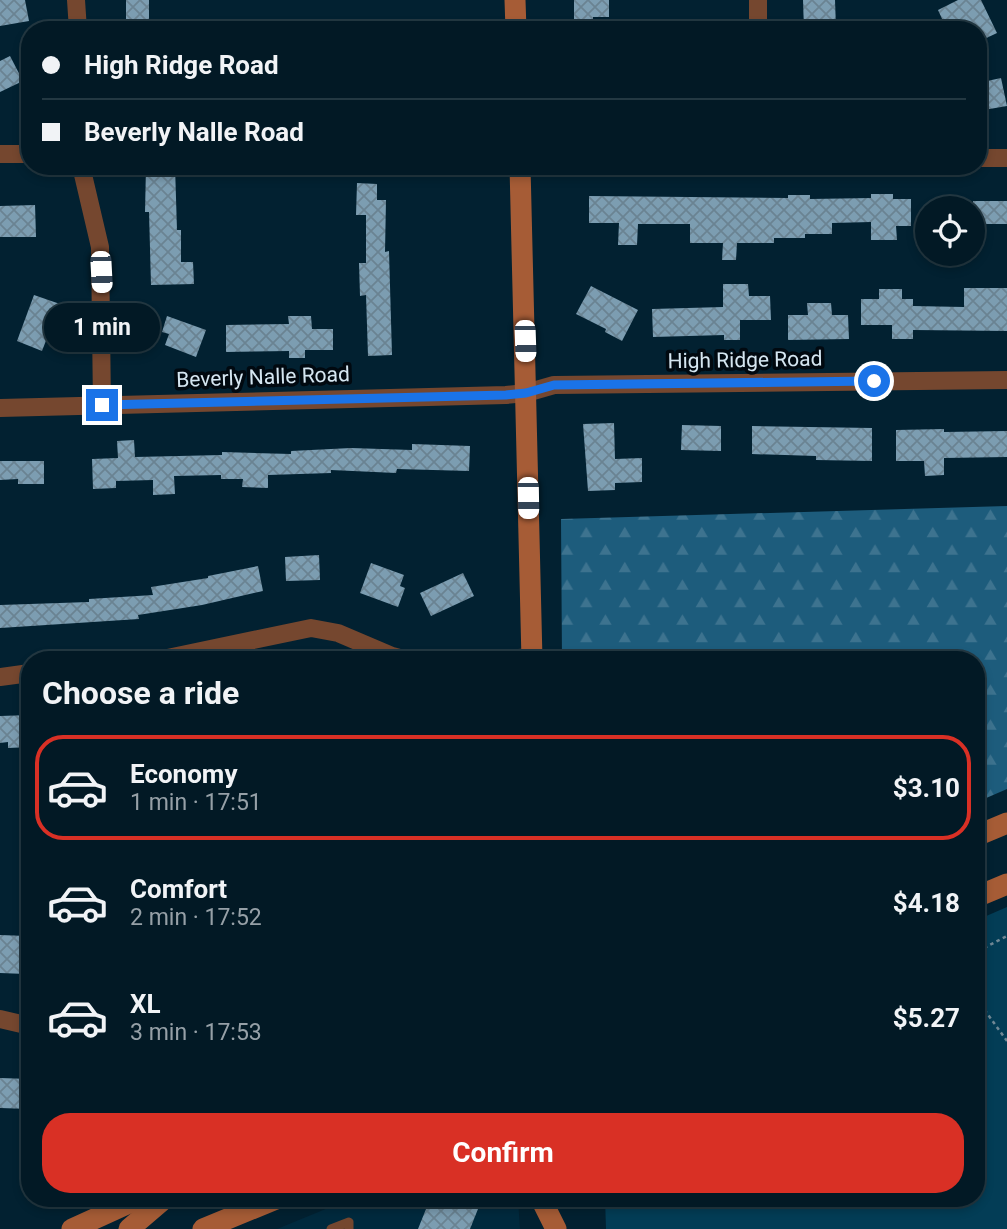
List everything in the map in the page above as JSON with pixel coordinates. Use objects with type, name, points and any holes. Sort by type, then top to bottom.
[{"type":"main road","points":[[515,0],[516,21]]},
{"type":"main road","points":[[520,175],[532,651]]},
{"type":"main road","points":[[985,832],[1007,823]]},
{"type":"main road","points":[[985,893],[1007,884]]},
{"type":"main road","points":[[72,1229],[120,1207]]},
{"type":"main road","points":[[129,1229],[155,1207]]},
{"type":"main road","points":[[202,1229],[256,1207]]},
{"type":"main road","points":[[545,1207],[556,1229]]},
{"type":"main road","points":[[556,1207],[556,1229]]},
{"type":"street","points":[[76,0],[77,21]]},
{"type":"street","points":[[758,0],[758,21]]},
{"type":"street","points":[[0,154],[21,154]]},
{"type":"street","points":[[987,158],[1007,158]]},
{"type":"street","points":[[83,175],[100,247],[102,405]]},
{"type":"street","name":"High Ridge Road","points":[[526,393],[554,385],[1007,380]]},
{"type":"street","name":"Beverly Nalle Road","points":[[0,408],[526,393]]},
{"type":"street","points":[[201,651],[311,628],[338,633],[380,651]]},
{"type":"street","points":[[0,677],[21,674]]},
{"type":"street","points":[[0,1019],[21,1024]]},
{"type":"lane","points":[[331,1229],[349,1222],[349,1229]]},
{"type":"path","points":[[985,947],[1007,936]]},
{"type":"path","points":[[985,1011],[1007,1041]]},
{"type":"shaded area","points":[[1007,907],[1007,1229],[606,1229],[605,1207],[985,1207],[985,917]]},
{"type":"shaded area","points":[[331,1207],[519,1207],[520,1229],[277,1229]]},
{"type":"green space","points":[[1007,506],[1007,789],[985,799],[985,651],[562,651],[561,519]]},
{"type":"building","points":[[0,0],[25,0],[29,21],[0,26]]},
{"type":"building","points":[[126,0],[149,0],[149,21],[126,21]]},
{"type":"building","points":[[574,0],[609,0],[609,17],[593,17],[593,21],[574,21]]},
{"type":"building","points":[[803,0],[835,0],[836,21],[804,21]]},
{"type":"building","points":[[958,0],[981,0],[997,33],[987,38],[987,21],[943,21],[938,10]]},
{"type":"building","points":[[10,56],[21,82],[0,92],[0,61]]},
{"type":"building","points":[[1001,78],[1007,106],[987,109],[987,81]]},
{"type":"building","points":[[146,175],[175,175],[181,262],[193,262],[194,284],[151,285],[149,212],[145,212]]},
{"type":"building","points":[[357,183],[377,184],[377,200],[386,200],[385,252],[389,251],[392,355],[368,356],[366,295],[360,296],[359,263],[366,263],[366,215],[356,215]]},
{"type":"building","points":[[871,194],[893,194],[893,199],[911,199],[911,226],[896,226],[897,240],[871,240],[871,222],[832,223],[832,234],[805,234],[805,238],[774,238],[774,243],[737,243],[736,260],[722,260],[723,243],[690,243],[690,224],[638,224],[637,245],[618,245],[619,223],[589,223],[589,196],[788,198],[788,195],[810,195],[810,199],[871,198]]},
{"type":"building","points":[[985,201],[1007,201],[1007,224],[985,224]]},
{"type":"building","points":[[35,205],[36,237],[0,237],[0,206]]},
{"type":"building","points":[[723,284],[748,284],[749,296],[770,296],[771,320],[740,320],[740,340],[724,340],[724,335],[653,337],[652,309],[723,307]]},
{"type":"building","points":[[591,286],[638,310],[622,341],[605,332],[606,329],[576,314]]},
{"type":"building","points":[[964,288],[1007,288],[1007,331],[913,330],[913,339],[892,339],[892,325],[861,325],[861,299],[879,299],[879,289],[902,289],[902,299],[913,299],[913,306],[964,307]]},
{"type":"building","points":[[34,295],[60,304],[42,351],[17,341]]},
{"type":"building","points":[[807,303],[831,303],[832,315],[848,315],[849,339],[788,340],[788,315],[808,315]]},
{"type":"building","points":[[167,316],[206,330],[196,357],[165,345],[169,334],[162,332]]},
{"type":"building","points":[[288,316],[311,316],[312,329],[333,329],[333,350],[305,350],[305,358],[289,358],[289,351],[226,352],[226,325],[289,324]]},
{"type":"building","points":[[614,423],[615,459],[642,458],[642,482],[615,483],[615,490],[588,491],[583,424]]},
{"type":"building","points":[[682,425],[721,426],[721,451],[681,450]]},
{"type":"building","points":[[752,426],[872,428],[872,461],[816,460],[816,456],[752,454]]},
{"type":"building","points":[[944,429],[944,432],[1007,431],[1007,457],[944,458],[944,475],[925,476],[924,461],[896,461],[896,430]]},
{"type":"building","points":[[134,440],[135,457],[222,455],[222,452],[291,454],[291,451],[351,448],[412,450],[412,444],[470,446],[469,471],[397,469],[396,473],[331,470],[331,473],[268,475],[268,488],[242,487],[243,479],[221,479],[221,475],[174,476],[175,494],[153,495],[153,480],[116,481],[116,488],[93,489],[92,459],[118,458],[117,441]]},
{"type":"building","points":[[0,461],[44,461],[44,484],[18,484],[18,479],[0,480]]},
{"type":"building","points":[[319,555],[320,580],[286,581],[285,557]]},
{"type":"building","points":[[371,563],[404,575],[400,586],[405,588],[398,607],[360,593]]},
{"type":"building","points":[[258,566],[263,591],[202,605],[138,615],[139,619],[0,628],[0,605],[89,602],[89,599],[153,595],[151,587],[208,578]]},
{"type":"building","points":[[463,573],[474,596],[431,616],[420,593]]},
{"type":"building","points":[[21,715],[21,747],[8,748],[8,742],[0,743],[0,716]]},
{"type":"building","points":[[0,935],[21,936],[21,974],[0,973]]},
{"type":"building","points":[[0,1078],[21,1079],[21,1109],[0,1108]]},
{"type":"building","points":[[427,1207],[479,1207],[470,1229],[418,1229]]},
{"type":"route","points":[[102,405],[506,395],[526,393],[554,385],[874,381]]}]
